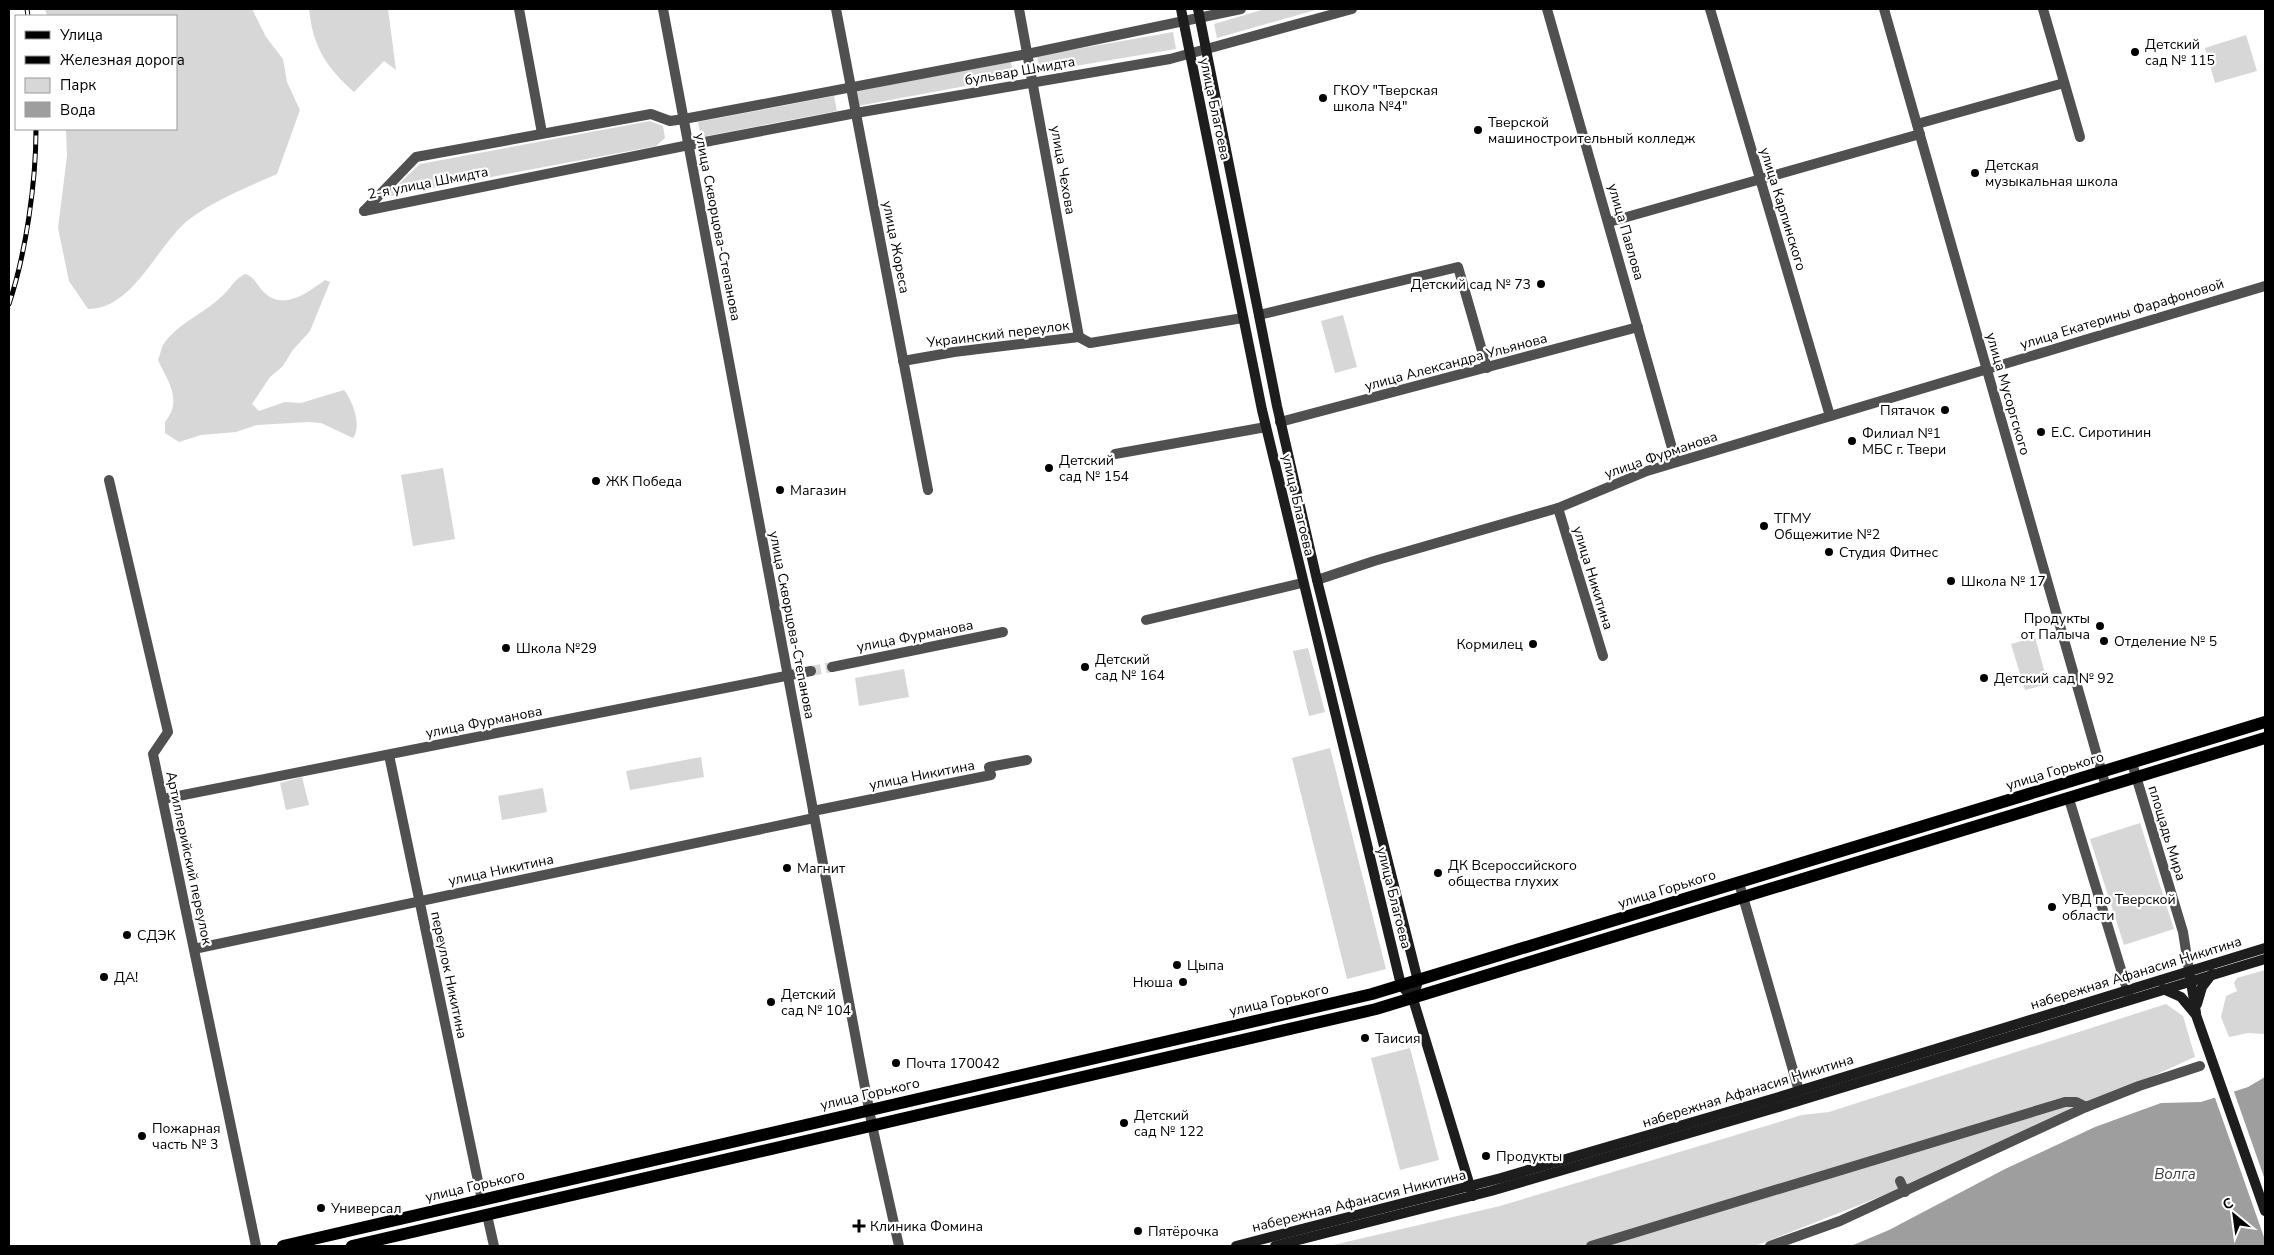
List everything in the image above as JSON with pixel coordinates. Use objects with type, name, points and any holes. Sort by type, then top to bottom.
[{"type":"main road","name":"улица Благоева","points":[[1181,9],[1266,427],[1299,571],[1401,986],[1413,999],[1472,1191]]},
{"type":"main road","name":"улица Благоева","points":[[1198,14],[1280,422],[1320,594],[1418,981],[1413,999]]},
{"type":"main road","points":[[1299,571],[1307,577],[1317,580]]},
{"type":"main road","points":[[1302,583],[1313,586],[1320,594]]},
{"type":"main road","name":"улица Горького","points":[[283,1246],[1401,986],[2265,722]]},
{"type":"main road","points":[[352,1246],[1413,999],[2265,738]]},
{"type":"main road","name":"набережная Афанасия Никитина","points":[[1275,1246],[1782,1106],[2128,994],[2140,986],[2190,975],[2265,948]]},
{"type":"main road","name":"набережная Афанасия Никитина","points":[[1236,1246],[1472,1191],[1799,1091],[2128,994],[2163,989],[2190,975],[2212,974],[2265,959]]},
{"type":"main road","points":[[2196,1015],[2200,992],[2212,974]]},
{"type":"main road","points":[[2190,975],[2196,1015],[2265,1210]]},
{"type":"main road","points":[[2140,986],[2163,989],[2184,999],[2196,1015]]},
{"type":"street","points":[[519,9],[542,133]]},
{"type":"street","name":"улица Скворцова-Степанова","points":[[663,9],[869,1110],[899,1246]]},
{"type":"street","name":"улица Жореса","points":[[836,9],[928,490]]},
{"type":"street","name":"улица Чехова","points":[[1019,9],[1079,337]]},
{"type":"street","name":"бульвар Шмидта","points":[[684,119],[1027,54],[1183,21],[1198,14],[1241,9]]},
{"type":"street","name":"бульвар Шмидта","points":[[689,145],[856,113],[1189,54],[1352,9]]},
{"type":"street","name":"улица Павлова","points":[[1547,9],[1676,462]]},
{"type":"street","name":"улица Карпинского","points":[[1710,9],[1830,416]]},
{"type":"street","name":"улица Мусоргского","points":[[1884,9],[2106,787]]},
{"type":"street","points":[[2043,9],[2080,137]]},
{"type":"street","points":[[1609,222],[1759,180],[2064,83]]},
{"type":"street","name":"2-я улица Шмидта","points":[[684,119],[670,122],[651,114],[416,157],[364,211],[689,145]]},
{"type":"street","points":[[1259,316],[1458,267],[1487,368]]},
{"type":"street","name":"улица Екатерины Фарафоновой","points":[[1987,369],[2265,286]]},
{"type":"street","name":"Украинский переулок","points":[[903,361],[954,352],[1079,337],[1090,343],[1243,318]]},
{"type":"street","name":"улица Александра Ульянова","points":[[1280,422],[1638,327]]},
{"type":"street","name":"улица Фурманова","points":[[1317,580],[1374,561],[1558,508],[1647,471],[1987,369]]},
{"type":"street","points":[[1115,454],[1266,427]]},
{"type":"street","name":"Артиллерийский переулок","points":[[109,480],[168,732],[153,754],[256,1246]]},
{"type":"street","name":"улица Никитина","points":[[1558,508],[1603,656]]},
{"type":"street","points":[[1146,620],[1302,583]]},
{"type":"street","name":"улица Фурманова","points":[[832,666],[1003,632]]},
{"type":"street","name":"улица Фурманова","points":[[163,799],[811,671]]},
{"type":"street","name":"переулок Никитина","points":[[389,755],[482,1200]]},
{"type":"street","name":"улица Никитина","points":[[194,949],[419,902],[991,775],[989,767],[1027,760]]},
{"type":"street","name":"площадь Мира","points":[[2132,763],[2183,932],[2190,975]]},
{"type":"street","points":[[2069,799],[2128,994]]},
{"type":"street","points":[[1739,883],[1799,1091]]},
{"type":"street","points":[[1770,1246],[1840,1221],[2086,1107],[2139,1086],[2200,1066]]},
{"type":"street","points":[[1591,1246],[2065,1102],[2076,1102],[2086,1107]]},
{"type":"street","points":[[1900,1181],[1904,1192]]},
{"type":"street","points":[[487,1215],[494,1246]]},
{"type":"green space","points":[[45,9],[252,9],[266,37],[283,59],[287,82],[300,110],[277,174],[222,199],[191,218],[167,243],[132,287],[119,298],[105,306],[88,309],[69,281],[58,228],[67,156],[66,130],[178,130],[178,15],[47,15]]},
{"type":"green space","points":[[309,9],[388,9],[396,70],[384,61],[354,92],[336,74],[322,55],[314,34]]},
{"type":"green space","points":[[1265,9],[1319,9],[1217,38],[1214,24]]},
{"type":"green space","points":[[1173,32],[1176,49],[1040,72],[1037,56]]},
{"type":"green space","points":[[2246,35],[2257,71],[2215,83],[2205,48]]},
{"type":"green space","points":[[1011,62],[1014,77],[858,106],[856,91]]},
{"type":"green space","points":[[834,96],[837,111],[701,137],[698,122]]},
{"type":"green space","points":[[650,121],[663,126],[665,138],[656,146],[385,197],[420,164]]},
{"type":"green space","points":[[245,274],[252,278],[268,296],[276,300],[293,299],[310,291],[325,280],[330,282],[310,331],[292,351],[283,366],[270,377],[252,404],[259,411],[285,402],[301,403],[344,390],[355,414],[357,427],[353,438],[321,423],[309,422],[257,425],[236,432],[201,435],[179,442],[165,433],[165,422],[173,406],[173,399],[169,383],[158,360],[163,345],[176,330],[211,306],[236,280]]},
{"type":"green space","points":[[1343,315],[1357,367],[1335,373],[1321,321]]},
{"type":"green space","points":[[443,468],[455,539],[413,546],[401,475]]},
{"type":"green space","points":[[2035,637],[2048,684],[2025,690],[2011,644]]},
{"type":"green space","points":[[1308,648],[1325,712],[1309,716],[1293,651]]},
{"type":"green space","points":[[904,669],[909,697],[859,706],[855,678]]},
{"type":"green space","points":[[1330,748],[1386,969],[1347,979],[1292,758]]},
{"type":"green space","points":[[701,757],[704,777],[630,790],[626,771]]},
{"type":"green space","points":[[302,777],[309,805],[286,810],[280,783]]},
{"type":"green space","points":[[543,788],[547,812],[502,820],[498,796]]},
{"type":"green space","points":[[2140,823],[2174,929],[2124,945],[2090,839]]},
{"type":"green space","points":[[2265,970],[2265,1034],[2248,1033],[2229,1037],[2221,1017],[2226,996],[2237,991],[2234,983],[2237,978]]},
{"type":"green space","points":[[2166,1004],[2183,1016],[2195,1057],[1915,1183],[1755,1246],[1329,1246],[1500,1206],[1802,1115],[1829,1112]]},
{"type":"green space","points":[[1410,1048],[1439,1160],[1400,1170],[1371,1058]]},
{"type":"water","name":"Волга","points":[[2265,1077],[2265,1246],[1851,1246],[1889,1230],[2005,1169],[2095,1127],[2161,1103],[2201,1102],[2248,1087]]},
{"type":"pier","points":[[2233,1089],[2265,1180],[2265,1240],[2214,1095]]},
{"type":"tunnel","points":[[811,671],[832,667]]},
{"type":"railway","points":[[27,9],[28,15]]},
{"type":"railway","points":[[9,304],[20,263],[29,217],[36,150],[36,130]]},
{"type":"place","name":"Детский сад № 115","points":[[2135,52]]},
{"type":"place","name":"ГКОУ \"Тверская школа №4\"","points":[[1323,98]]},
{"type":"place","name":"Тверской машиностроительный колледж","points":[[1478,130]]},
{"type":"place","name":"Детская музыкальная школа","points":[[1975,173]]},
{"type":"place","name":"Детский сад № 73","points":[[1541,284]]},
{"type":"place","name":"Пятачок","points":[[1945,410]]},
{"type":"place","name":"Е.С. Сиротинин","points":[[2041,432]]},
{"type":"place","name":"Филиал №1 МБС г. Твери","points":[[1852,441]]},
{"type":"place","name":"Детский сад № 154","points":[[1049,468]]},
{"type":"place","name":"ЖК Победа","points":[[596,481]]},
{"type":"place","name":"Магазин","points":[[780,490]]},
{"type":"place","name":"ТГМУ Общежитие №2","points":[[1764,526]]},
{"type":"place","name":"Студия Фитнес","points":[[1829,552]]},
{"type":"place","name":"Школа № 17","points":[[1951,581]]},
{"type":"place","name":"Продукты от Палыча","points":[[2100,626]]},
{"type":"place","name":"Отделение № 5","points":[[2104,641]]},
{"type":"place","name":"Кормилец","points":[[1533,644]]},
{"type":"place","name":"Школа №29","points":[[506,648]]},
{"type":"place","name":"Детский сад № 164","points":[[1085,667]]},
{"type":"place","name":"Детский сад № 92","points":[[1984,678]]},
{"type":"place","name":"Магнит","points":[[787,868]]},
{"type":"place","name":"ДК Всероссийского общества глухих","points":[[1438,873]]},
{"type":"place","name":"УВД по Тверской области","points":[[2052,907]]},
{"type":"place","name":"СДЭК","points":[[127,935]]},
{"type":"place","name":"Цыпа","points":[[1177,965]]},
{"type":"place","name":"ДА!","points":[[104,977]]},
{"type":"place","name":"Нюша","points":[[1183,982]]},
{"type":"place","name":"Детский сад № 104","points":[[771,1002]]},
{"type":"place","name":"Таисия","points":[[1365,1038]]},
{"type":"place","name":"Почта 170042","points":[[896,1063]]},
{"type":"place","name":"Детский сад № 122","points":[[1124,1123]]},
{"type":"place","name":"Пожарная часть № 3","points":[[142,1136]]},
{"type":"place","name":"Продукты","points":[[1486,1156]]},
{"type":"place","name":"Универсал","points":[[321,1208]]},
{"type":"place","name":"Клиника Фомина","points":[[859,1226]]},
{"type":"place","name":"Пятёрочка","points":[[1138,1231]]}]
